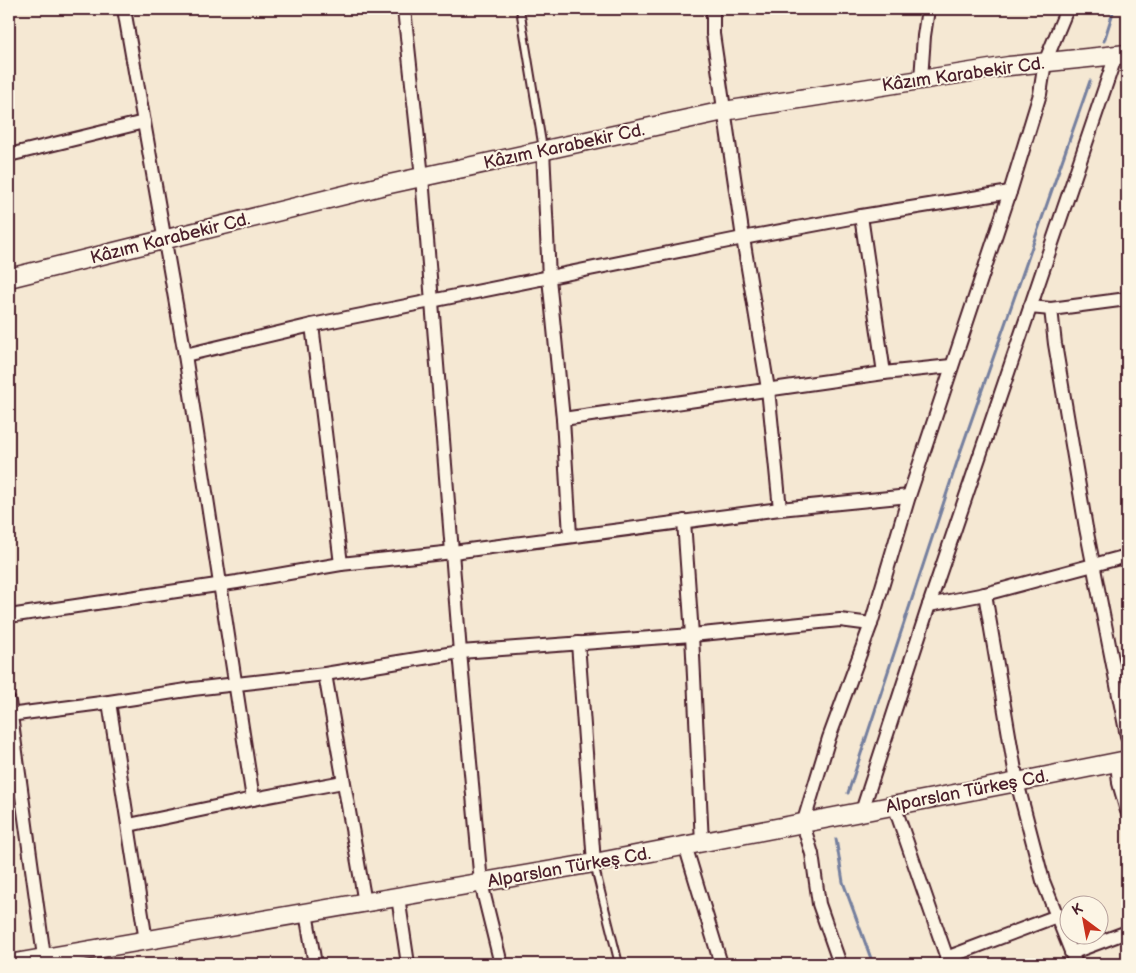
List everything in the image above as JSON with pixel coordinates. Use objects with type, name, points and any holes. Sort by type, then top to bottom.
[{"type":"street","points":[[124,9],[185,355],[253,799]]},
{"type":"street","points":[[404,9],[422,177],[460,652],[481,883],[501,964]]},
{"type":"street","points":[[713,9],[713,34],[724,112],[768,389],[780,509]]},
{"type":"street","points":[[921,79],[923,43],[928,9]]},
{"type":"street","points":[[840,964],[819,904],[812,854],[803,824],[829,738],[871,624],[908,496],[1010,192],[1040,94],[1045,62],[1067,9]]},
{"type":"street","points":[[862,811],[929,605],[1030,308],[1122,54]]},
{"type":"street","name":"Kâzım Karabekir Cd.","points":[[9,278],[422,177],[724,112],[921,79],[1045,62],[1122,54]]},
{"type":"street","points":[[9,155],[144,122]]},
{"type":"street","points":[[544,150],[549,278],[562,419],[570,536]]},
{"type":"street","points":[[185,355],[312,325],[743,238],[861,216],[1010,192]]},
{"type":"street","points":[[861,216],[884,373]]},
{"type":"street","points":[[1030,308],[1051,309],[1127,299]]},
{"type":"street","points":[[1051,309],[1054,344],[1086,528],[1127,736]]},
{"type":"street","points":[[312,325],[341,564]]},
{"type":"street","points":[[562,419],[884,373],[951,366]]},
{"type":"street","points":[[9,616],[341,564],[453,552],[780,509],[908,496]]},
{"type":"street","points":[[684,521],[692,635],[694,844],[721,964]]},
{"type":"street","points":[[929,605],[985,594],[1127,556]]},
{"type":"street","points":[[985,594],[1018,782],[1043,881],[1073,958],[1127,932]]},
{"type":"street","points":[[10,715],[193,689],[325,674],[460,652],[692,635],[840,620],[871,624]]},
{"type":"street","points":[[578,643],[594,863]]},
{"type":"street","points":[[325,674],[365,903]]},
{"type":"street","points":[[9,701],[45,961]]},
{"type":"street","points":[[108,702],[146,941]]},
{"type":"street","points":[[1122,761],[1119,783],[1127,811]]},
{"type":"street","name":"Alparslan Türkeş Cd.","points":[[9,964],[45,961],[146,941],[594,863],[1122,761]]},
{"type":"street","points":[[129,825],[343,782]]},
{"type":"street","points":[[894,805],[947,961],[1057,916]]},
{"type":"street","points":[[398,897],[408,964]]},
{"type":"street","points":[[306,913],[315,964]]},
{"type":"lane","points":[[520,9],[544,150]]},
{"type":"lane","points":[[594,863],[620,964]]},
{"type":"waterway","points":[[1104,41],[1114,9]]},
{"type":"waterway","points":[[848,793],[961,450],[1090,81]]},
{"type":"waterway","points":[[836,839],[843,882],[873,964]]}]
